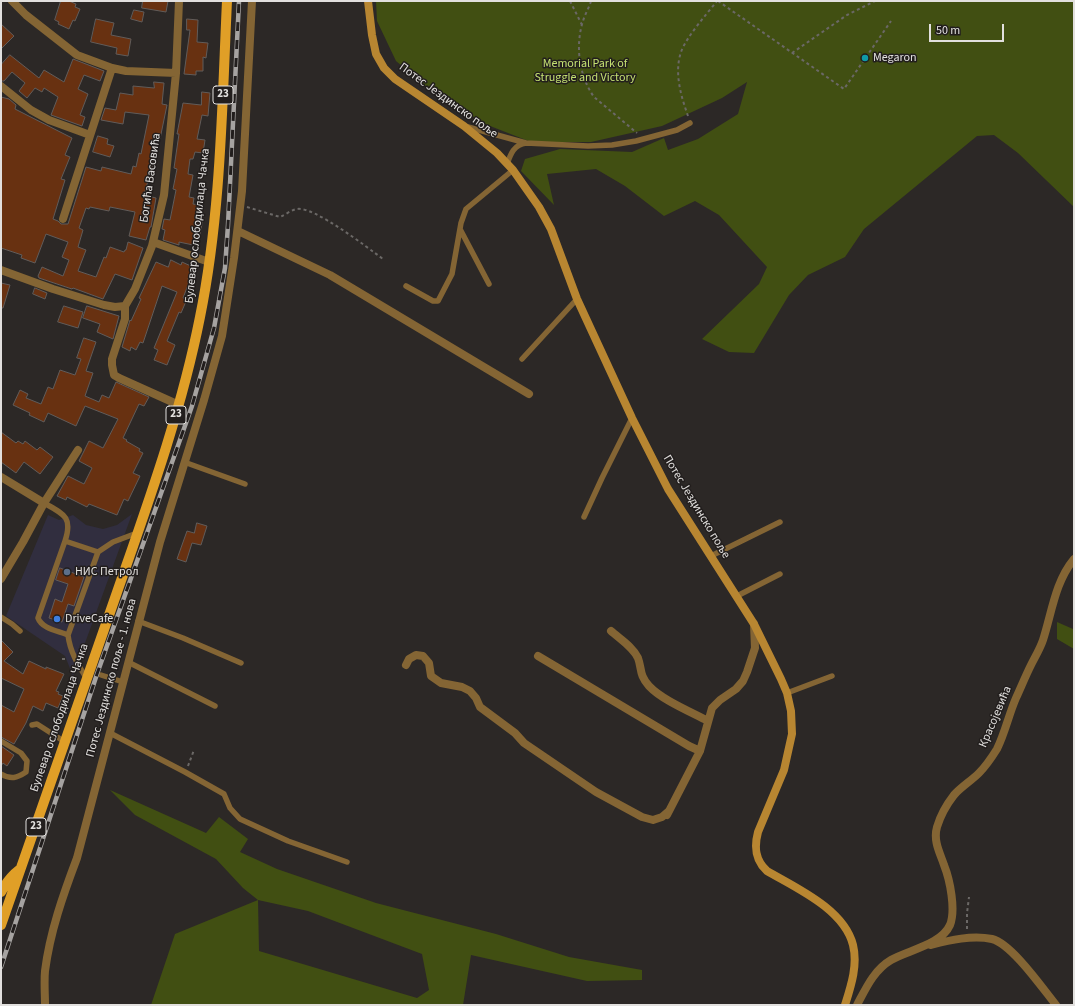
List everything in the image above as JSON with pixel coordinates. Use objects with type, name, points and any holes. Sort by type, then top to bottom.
[{"type":"main road","name":"Булевар ослободилаца Чачка","points":[[1,924],[4,911],[21,869],[138,533],[179,404],[194,347],[201,316],[209,262],[219,165],[227,1]]},
{"type":"main road","name":"Потес Јездинско поље","points":[[368,1],[376,54],[384,68],[394,79],[464,126],[482,140],[510,167],[539,207],[551,229],[577,299],[632,418],[668,488],[754,624],[787,693],[792,720],[792,734],[789,750],[782,776],[758,832],[755,842],[756,851],[758,859],[767,871],[817,900],[835,916],[846,929],[853,944],[855,961],[845,1005]]},
{"type":"main road","points":[[1,892],[12,876],[21,869]]},
{"type":"street","points":[[12,1],[26,15],[77,56],[112,68],[126,71],[176,73]]},
{"type":"street","name":"Богића Васовића","points":[[179,1],[176,73],[164,195],[153,242],[135,289],[125,306],[124,319],[112,359],[114,375],[179,404]]},
{"type":"street","name":"Потес Јездинско поље - 1. нова","points":[[45,1005],[46,967],[60,904],[76,858],[160,542],[204,400],[222,336],[241,205],[252,1]]},
{"type":"street","points":[[63,219],[112,68]]},
{"type":"street","points":[[1,86],[27,107],[40,115],[64,126],[90,135]]},
{"type":"street","points":[[238,231],[330,275],[529,394]]},
{"type":"street","points":[[153,242],[209,262]]},
{"type":"street","points":[[1,270],[53,289],[104,305],[116,307],[125,306]]},
{"type":"street","points":[[1,579],[44,503],[78,450]]},
{"type":"street","points":[[1,476],[44,503]]},
{"type":"street","name":"Красојевића","points":[[915,950],[937,939],[950,925],[950,886],[945,866],[937,849],[936,829],[954,795],[979,773],[990,760],[997,748],[1016,700],[1042,642],[1058,588],[1067,568],[1074,559]]},
{"type":"street","points":[[664,821],[700,751],[712,708],[720,700],[736,689],[748,672],[755,648],[754,624]]},
{"type":"street","points":[[612,631],[634,650],[644,679],[650,686],[660,695],[708,721]]},
{"type":"street","points":[[406,665],[409,659],[416,655],[423,656],[429,663],[431,676],[441,683],[462,687],[470,691],[476,698],[480,707],[515,734],[524,743],[596,792],[642,817],[653,820],[662,817],[669,811]]},
{"type":"street","points":[[538,656],[689,746],[700,751]]},
{"type":"street","points":[[857,1005],[873,976],[879,969],[891,960],[915,950],[946,941],[968,938],[992,940],[1005,946],[1015,955],[1056,1005]]},
{"type":"lane","points":[[464,126],[526,142],[568,146],[600,146],[624,144],[644,139],[677,130],[690,123]]},
{"type":"lane","points":[[406,286],[433,301],[438,300],[452,274],[460,230],[466,209],[510,167],[514,149],[526,142]]},
{"type":"lane","points":[[460,230],[489,284]]},
{"type":"lane","points":[[522,359],[577,299]]},
{"type":"lane","points":[[584,517],[632,418]]},
{"type":"lane","points":[[184,462],[245,484]]},
{"type":"lane","points":[[44,503],[57,510],[69,524],[65,541],[38,618],[39,622],[47,627],[68,635]]},
{"type":"lane","points":[[711,556],[780,522]]},
{"type":"lane","points":[[87,679],[72,651],[68,635],[98,552],[125,536],[138,533]]},
{"type":"lane","points":[[65,541],[98,552]]},
{"type":"lane","points":[[737,596],[780,574]]},
{"type":"lane","points":[[1,617],[20,631]]},
{"type":"lane","points":[[138,621],[183,638],[240,663]]},
{"type":"lane","points":[[128,662],[215,706]]},
{"type":"lane","points":[[101,675],[123,682]]},
{"type":"lane","points":[[787,693],[832,676]]},
{"type":"lane","points":[[32,725],[37,724],[65,742]]},
{"type":"lane","points":[[110,732],[224,794],[230,808],[240,819],[288,841],[347,862]]},
{"type":"lane","points":[[1,741],[21,753],[27,761],[26,772],[18,778],[1,774]]},
{"type":"path","points":[[570,1],[582,26]]},
{"type":"path","points":[[592,1],[579,37],[579,52],[588,89],[594,97],[644,139]]},
{"type":"path","points":[[690,123],[679,86],[678,70],[680,57],[688,40],[717,1],[844,89],[891,21]]},
{"type":"path","points":[[792,53],[847,15],[875,1]]},
{"type":"path","points":[[241,205],[280,217],[297,209],[304,210],[343,230],[383,259]]},
{"type":"path","points":[[185,772],[194,750]]},
{"type":"path","points":[[968,938],[966,913],[969,897]]},
{"type":"shaded area","name":"НИС Петрол","points":[[132,514],[73,676],[65,656],[6,616],[48,515],[59,520],[73,515],[86,525],[103,529],[117,525]]},
{"type":"green space","name":"Memorial Park of Struggle and Victory","points":[[376,1],[1074,1],[1074,207],[1018,153],[994,135],[977,136],[864,229],[845,257],[808,275],[789,295],[754,353],[729,352],[702,339],[759,284],[767,267],[719,215],[695,201],[664,216],[625,186],[596,169],[547,174],[554,205],[521,171],[525,159],[560,149],[632,152],[664,138],[668,150],[698,139],[738,114],[747,82],[722,98],[662,126],[591,142],[531,142],[485,124],[428,88],[396,61],[377,21]]},
{"type":"green space","points":[[1057,622],[1073,629],[1074,628],[1074,649],[1057,639]]},
{"type":"green space","points":[[110,790],[206,833],[219,817],[248,839],[240,852],[277,869],[376,903],[496,934],[569,957],[642,970],[642,980],[587,981],[471,955],[463,1005],[151,1005],[175,934],[258,900],[243,888],[216,859],[135,815]],"holes":[[[258,900],[308,911],[422,954],[429,990],[417,998],[259,951]]]},
{"type":"building","points":[[61,1],[69,1],[76,4],[75,7],[80,9],[75,21],[73,20],[69,29],[58,24],[59,22],[55,20]]},
{"type":"building","points":[[143,1],[168,1],[166,12],[142,8]]},
{"type":"building","points":[[134,10],[144,12],[142,22],[131,19]]},
{"type":"building","points":[[96,19],[114,23],[111,35],[131,39],[128,56],[116,54],[117,48],[91,42]]},
{"type":"building","points":[[187,19],[198,20],[197,42],[208,43],[206,58],[203,57],[203,71],[196,71],[196,75],[184,74],[190,30],[187,30]]},
{"type":"building","points":[[1,24],[14,36],[1,49]]},
{"type":"building","points":[[10,55],[39,78],[44,70],[64,82],[73,59],[104,71],[100,81],[84,75],[78,89],[88,94],[80,115],[85,117],[82,126],[51,115],[58,97],[44,88],[42,92],[35,88],[27,98],[19,91],[25,83],[12,72],[4,81],[1,81],[1,65]]},
{"type":"building","points":[[154,82],[164,83],[162,104],[167,105],[160,139],[157,139],[152,167],[144,195],[156,198],[151,227],[146,240],[129,236],[135,212],[110,207],[109,211],[90,207],[89,209],[86,208],[79,228],[83,230],[78,247],[86,250],[78,271],[96,277],[104,257],[106,258],[110,247],[124,252],[128,242],[143,248],[132,280],[115,274],[103,299],[39,278],[38,276],[42,267],[63,276],[69,260],[62,257],[68,242],[46,234],[35,263],[21,258],[22,255],[1,248],[1,97],[9,99],[16,105],[15,109],[72,138],[65,155],[70,157],[61,179],[65,180],[53,219],[61,224],[68,224],[86,167],[101,171],[102,167],[131,174],[133,166],[136,167],[139,153],[141,154],[149,115],[125,112],[123,124],[101,120],[105,108],[116,110],[120,93],[133,95],[133,86],[154,88]]},
{"type":"building","points":[[202,92],[210,93],[208,116],[202,115],[197,139],[205,140],[203,153],[195,152],[193,159],[190,159],[188,174],[193,175],[189,197],[194,198],[193,204],[199,205],[197,217],[203,218],[198,246],[179,242],[179,245],[163,240],[165,230],[162,229],[164,219],[170,220],[176,190],[173,189],[177,169],[174,168],[179,134],[177,134],[183,103],[201,105]]},
{"type":"building","points":[[98,136],[108,139],[107,144],[114,146],[110,157],[93,152]]},
{"type":"building","points":[[171,260],[181,265],[182,262],[193,267],[183,298],[187,299],[181,313],[179,312],[167,341],[175,345],[167,365],[154,360],[158,350],[154,348],[177,292],[162,286],[143,343],[140,342],[136,350],[131,347],[130,351],[122,347],[130,320],[131,321],[141,299],[139,298],[156,262],[168,267]]},
{"type":"building","points":[[1,283],[10,285],[3,308],[1,308]]},
{"type":"building","points":[[35,288],[47,293],[45,299],[33,294]]},
{"type":"building","points":[[64,306],[83,312],[78,328],[58,322]]},
{"type":"building","points":[[87,306],[119,316],[113,339],[97,332],[100,324],[83,318]]},
{"type":"building","points":[[84,338],[96,342],[86,371],[93,373],[85,396],[99,402],[102,395],[109,398],[116,382],[149,397],[144,406],[139,404],[123,438],[140,449],[139,451],[143,453],[133,473],[140,476],[128,501],[124,499],[117,515],[89,504],[87,507],[67,497],[66,500],[57,496],[68,476],[84,484],[92,468],[79,461],[89,441],[103,448],[118,419],[85,406],[76,426],[48,413],[44,422],[13,405],[20,390],[28,394],[26,398],[41,404],[48,387],[53,389],[60,370],[75,375],[81,359],[77,358]]},
{"type":"building","points":[[1,432],[16,443],[18,441],[23,444],[25,441],[37,450],[40,447],[53,457],[40,474],[24,462],[16,473],[1,462]]},
{"type":"building","points":[[197,523],[207,526],[201,545],[192,543],[186,562],[177,559],[187,531],[194,533]]},
{"type":"building","points":[[60,568],[84,577],[74,606],[68,604],[62,622],[49,618],[55,599],[62,602],[68,584],[56,580]]},
{"type":"building","points":[[1,640],[13,652],[4,661],[23,674],[29,661],[46,669],[46,667],[64,674],[56,691],[59,692],[58,694],[63,696],[58,708],[46,703],[43,711],[33,706],[26,723],[14,744],[1,737],[1,705],[14,712],[24,689],[1,678]]},
{"type":"building","points":[[1,746],[14,755],[7,766],[3,763],[1,766]]},
{"type":"railway","points":[[1,967],[97,674],[192,406],[214,328],[225,268],[239,1]]},
{"type":"place","name":"Megaron","points":[[865,58]]},
{"type":"place","name":"НИС Петрол","points":[[67,572]]},
{"type":"place","name":"DriveCafe","points":[[57,619]]}]
